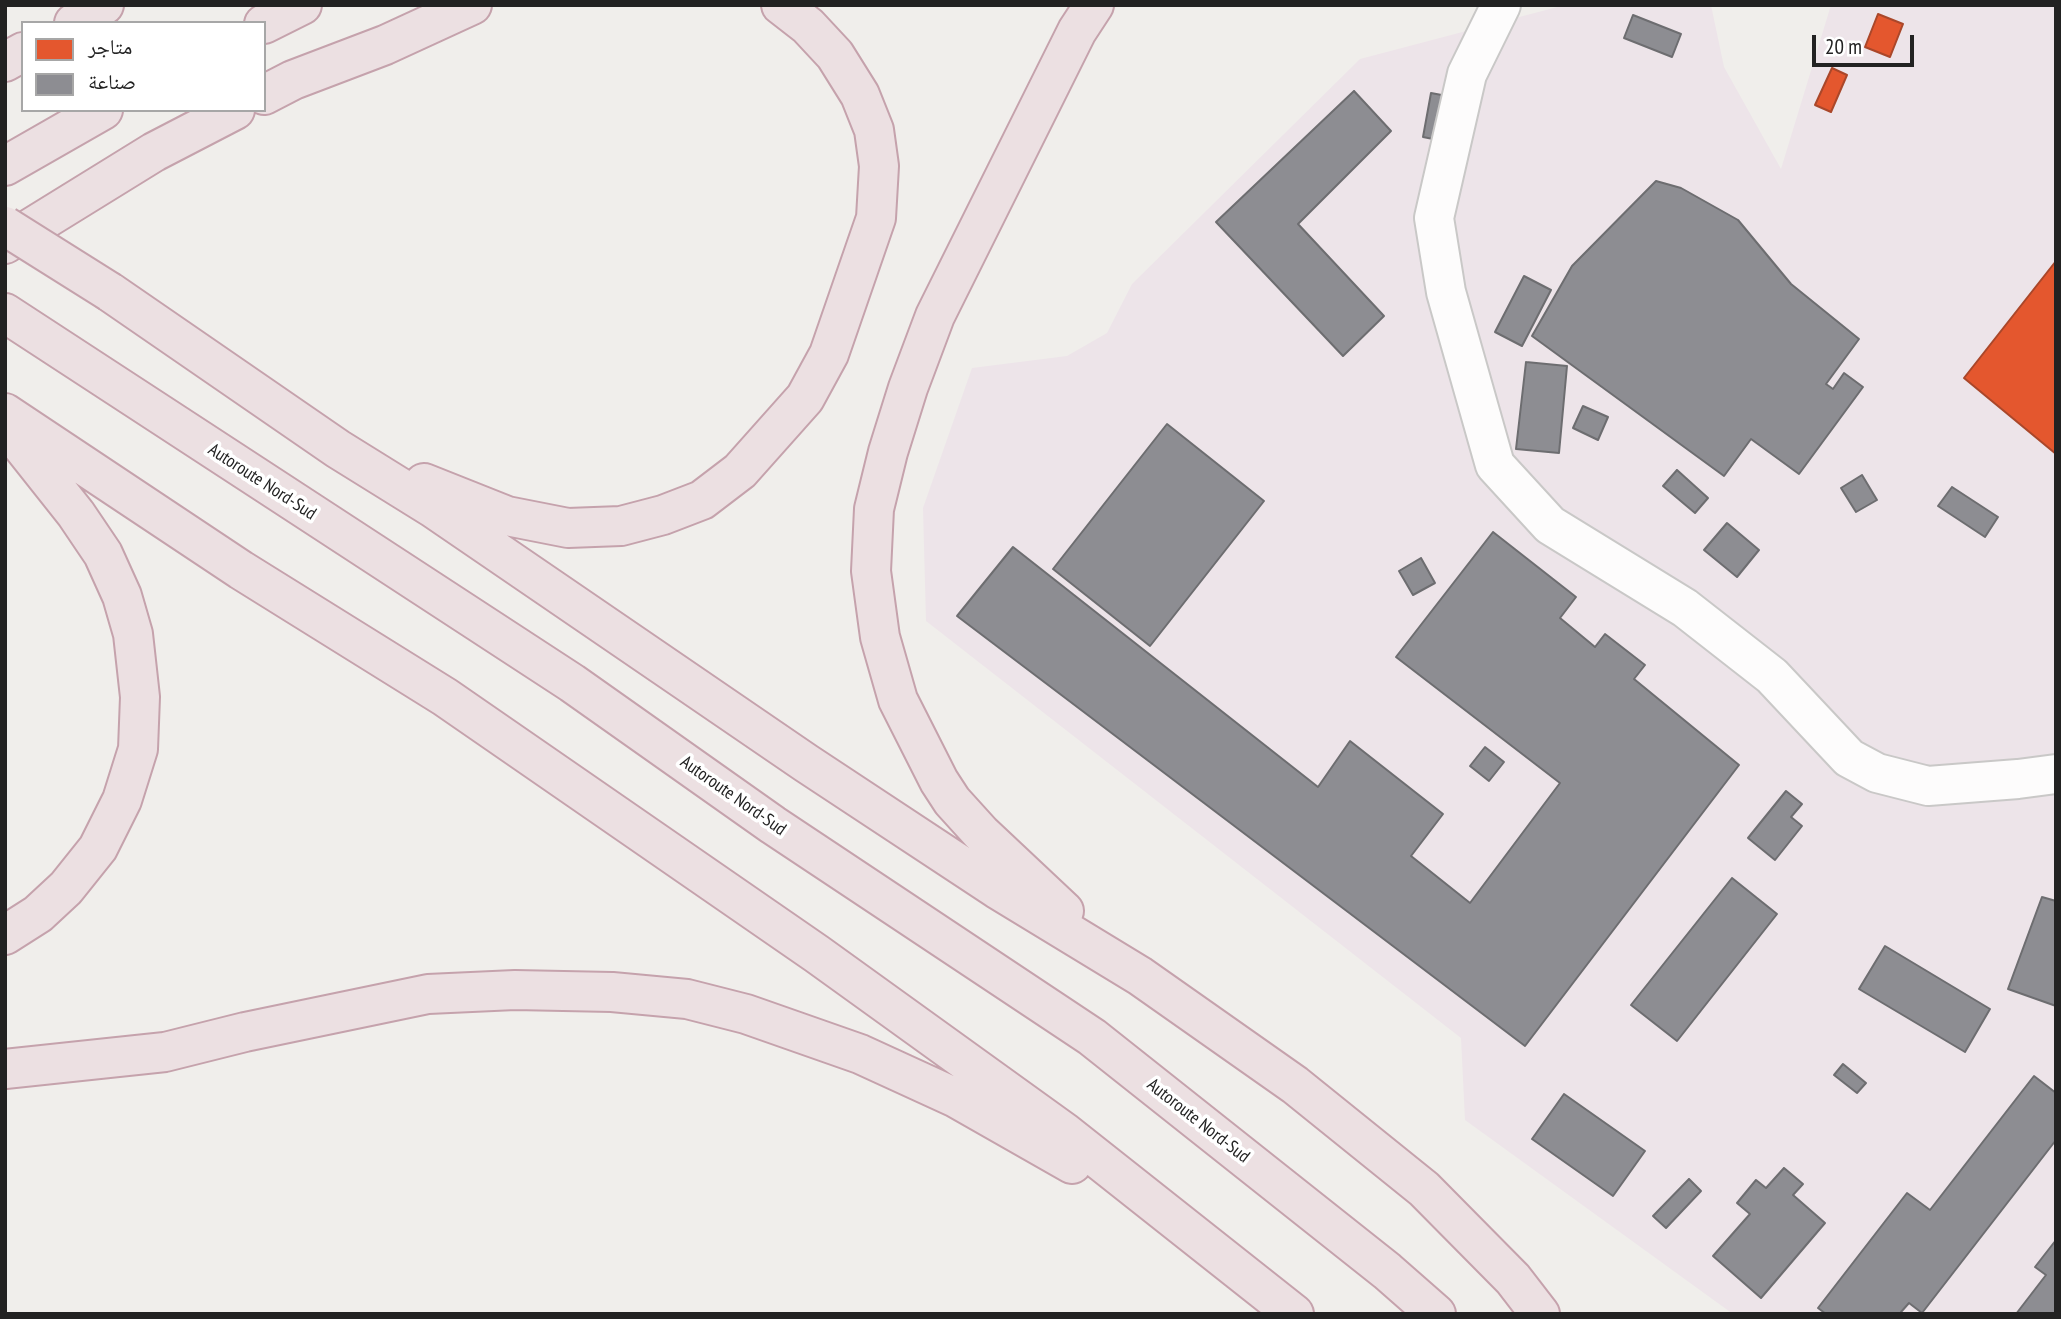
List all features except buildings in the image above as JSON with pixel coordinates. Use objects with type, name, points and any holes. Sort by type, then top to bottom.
[{"type":"highway","points":[[77,21],[104,5]]},
{"type":"highway","points":[[266,23],[302,5]]},
{"type":"highway","points":[[266,94],[293,80],[386,45],[463,10],[492,5]]},
{"type":"highway","points":[[231,375],[288,404],[388,465],[445,492],[507,516],[568,528],[621,526],[663,515],[702,500],[740,471],[772,439],[805,398],[829,354],[876,218],[879,166],[876,142],[860,95],[835,55],[808,26],[781,5]]},
{"type":"highway","points":[[1094,5],[1077,31],[935,316],[888,452],[874,509],[872,571],[880,637],[898,700],[952,801],[981,833],[1077,923],[1140,976]]},
{"type":"highway","points":[[5,62],[21,53]]},
{"type":"highway","points":[[5,166],[100,112]]},
{"type":"highway","points":[[5,244],[154,152],[230,112]]},
{"type":"highway","points":[[5,226],[110,292],[338,449],[433,508],[806,763],[997,889],[1140,976],[1295,1085],[1424,1189],[1513,1279],[1539,1314]]},
{"type":"highway","name":"Autoroute Nord-Sud","points":[[5,313],[572,683],[773,825],[1092,1037],[1436,1314]]},
{"type":"highway","points":[[5,413],[241,570],[445,697],[806,946],[1064,1132],[1294,1314]]},
{"type":"highway","points":[[5,425],[76,514],[103,554],[122,596],[133,634],[140,697],[138,749],[122,800],[99,848],[66,888],[38,914],[5,935]]},
{"type":"highway","points":[[5,1094],[245,1032],[428,994],[515,990],[612,992],[687,999],[799,1031],[860,1054],[956,1098],[1204,1241]]},
{"type":"highway","points":[[5,1069],[164,1052]]},
{"type":"lane","points":[[1501,5],[1467,74],[1434,218],[1446,292],[1495,465],[1550,524],[1685,608],[1772,676],[1849,758],[1877,773],[1928,786],[2056,774]]},
{"type":"shaded area","points":[[1565,5],[1711,5],[1724,67],[1781,169],[1831,5],[2056,5],[2056,1272],[2020,1314],[1733,1314],[1465,1120],[1461,1038],[926,621],[923,508],[972,368],[1067,356],[1107,333],[1132,284],[1360,59]]}]
